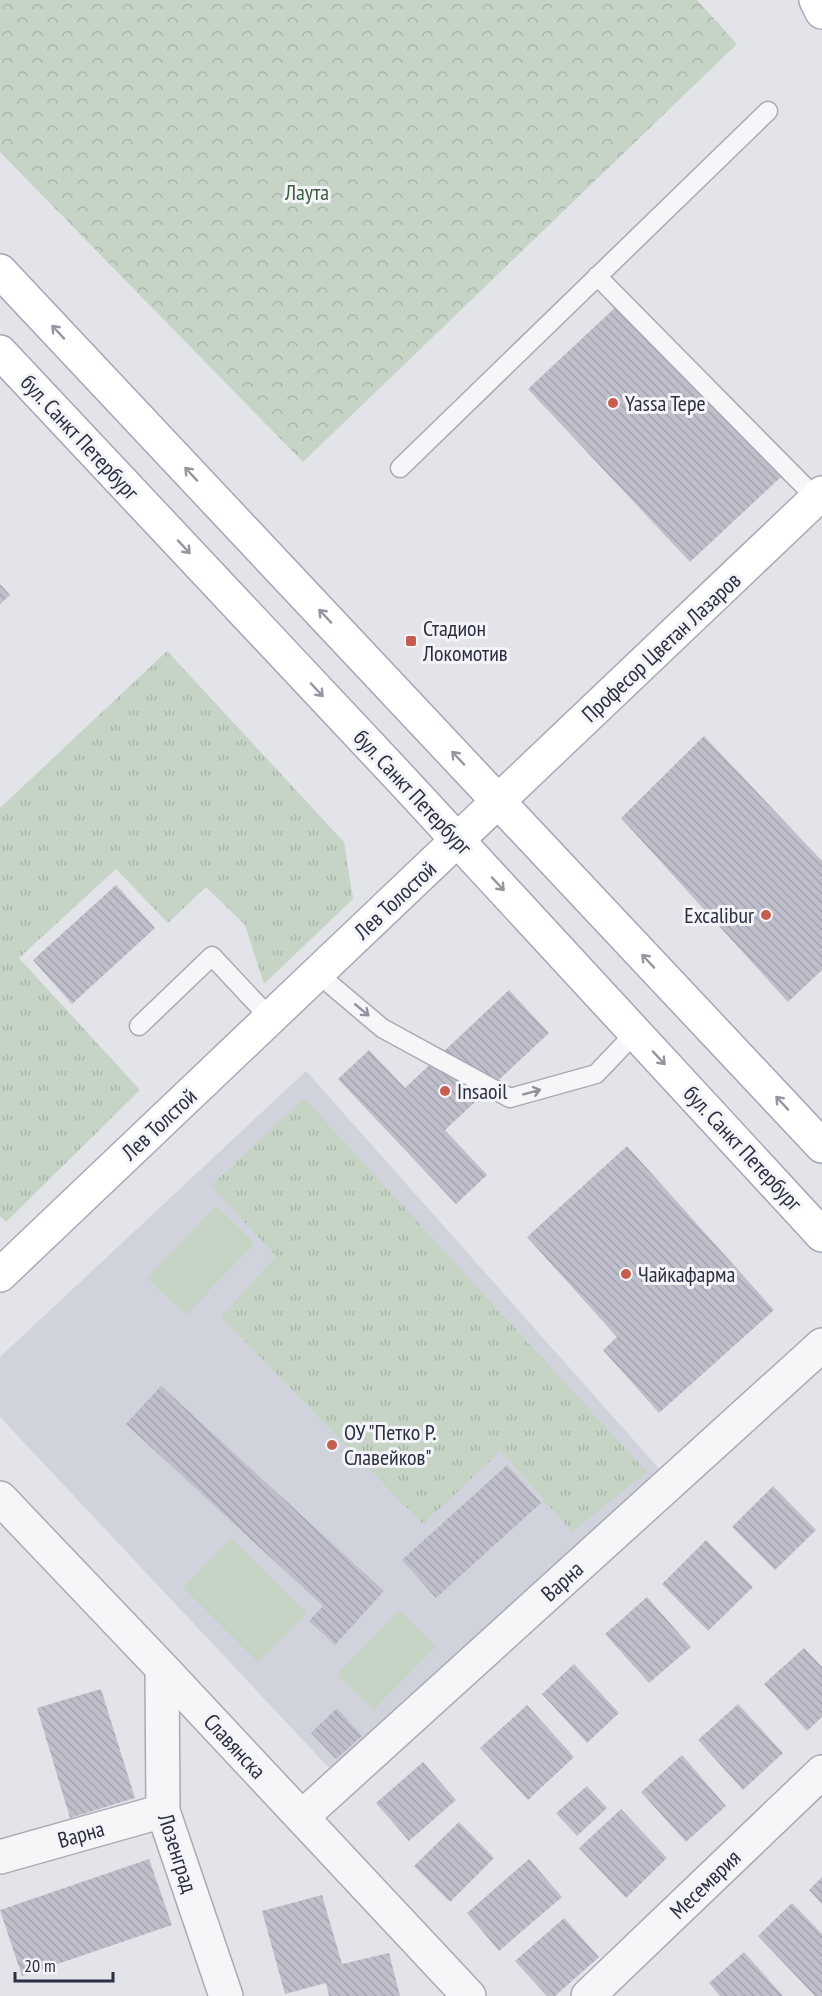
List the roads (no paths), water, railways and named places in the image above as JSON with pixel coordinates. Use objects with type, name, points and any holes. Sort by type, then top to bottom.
[{"type":"main road","points":[[816,0],[822,12]]},
{"type":"main road","points":[[0,271],[822,1146]]},
{"type":"main road","name":"бул. Санкт Петербург","points":[[0,352],[459,841],[822,1234]]},
{"type":"main road","name":"Професор Цветан Лазаров","points":[[498,801],[820,496]]},
{"type":"main road","name":"Лев Толостой","points":[[317,973],[459,841],[498,801]]},
{"type":"main road","name":"Лев Толстой","points":[[0,1275],[317,973]]},
{"type":"street","name":"Варна","points":[[302,1817],[822,1345]]},
{"type":"street","name":"Славянска","points":[[0,1498],[469,1996]]},
{"type":"street","name":"Лозенград","points":[[162,1668],[163,1811],[226,1996]]},
{"type":"street","name":"Месемврия","points":[[588,1996],[822,1772]]},
{"type":"street","name":"Варна","points":[[0,1857],[163,1811]]},
{"type":"lane","points":[[400,468],[768,111]]},
{"type":"lane","points":[[597,276],[820,496]]},
{"type":"lane","points":[[139,1026],[212,956],[270,1018]]},
{"type":"lane","points":[[317,973],[382,1028],[510,1098],[596,1074],[636,1032]]},
{"type":"place","name":"Yassa Tepe","points":[[613,403]]},
{"type":"place","name":"Стадион Локомотив","points":[[411,641]]},
{"type":"place","name":"Excalibur","points":[[766,915]]},
{"type":"place","name":"Insaoil","points":[[445,1091]]},
{"type":"place","name":"Чайкафарма","points":[[626,1274]]},
{"type":"place","name":"ОУ \"Петко Р. Славейков\"","points":[[332,1445]]},
{"type":"park label","name":"Лаута","points":[[307,192]]}]
